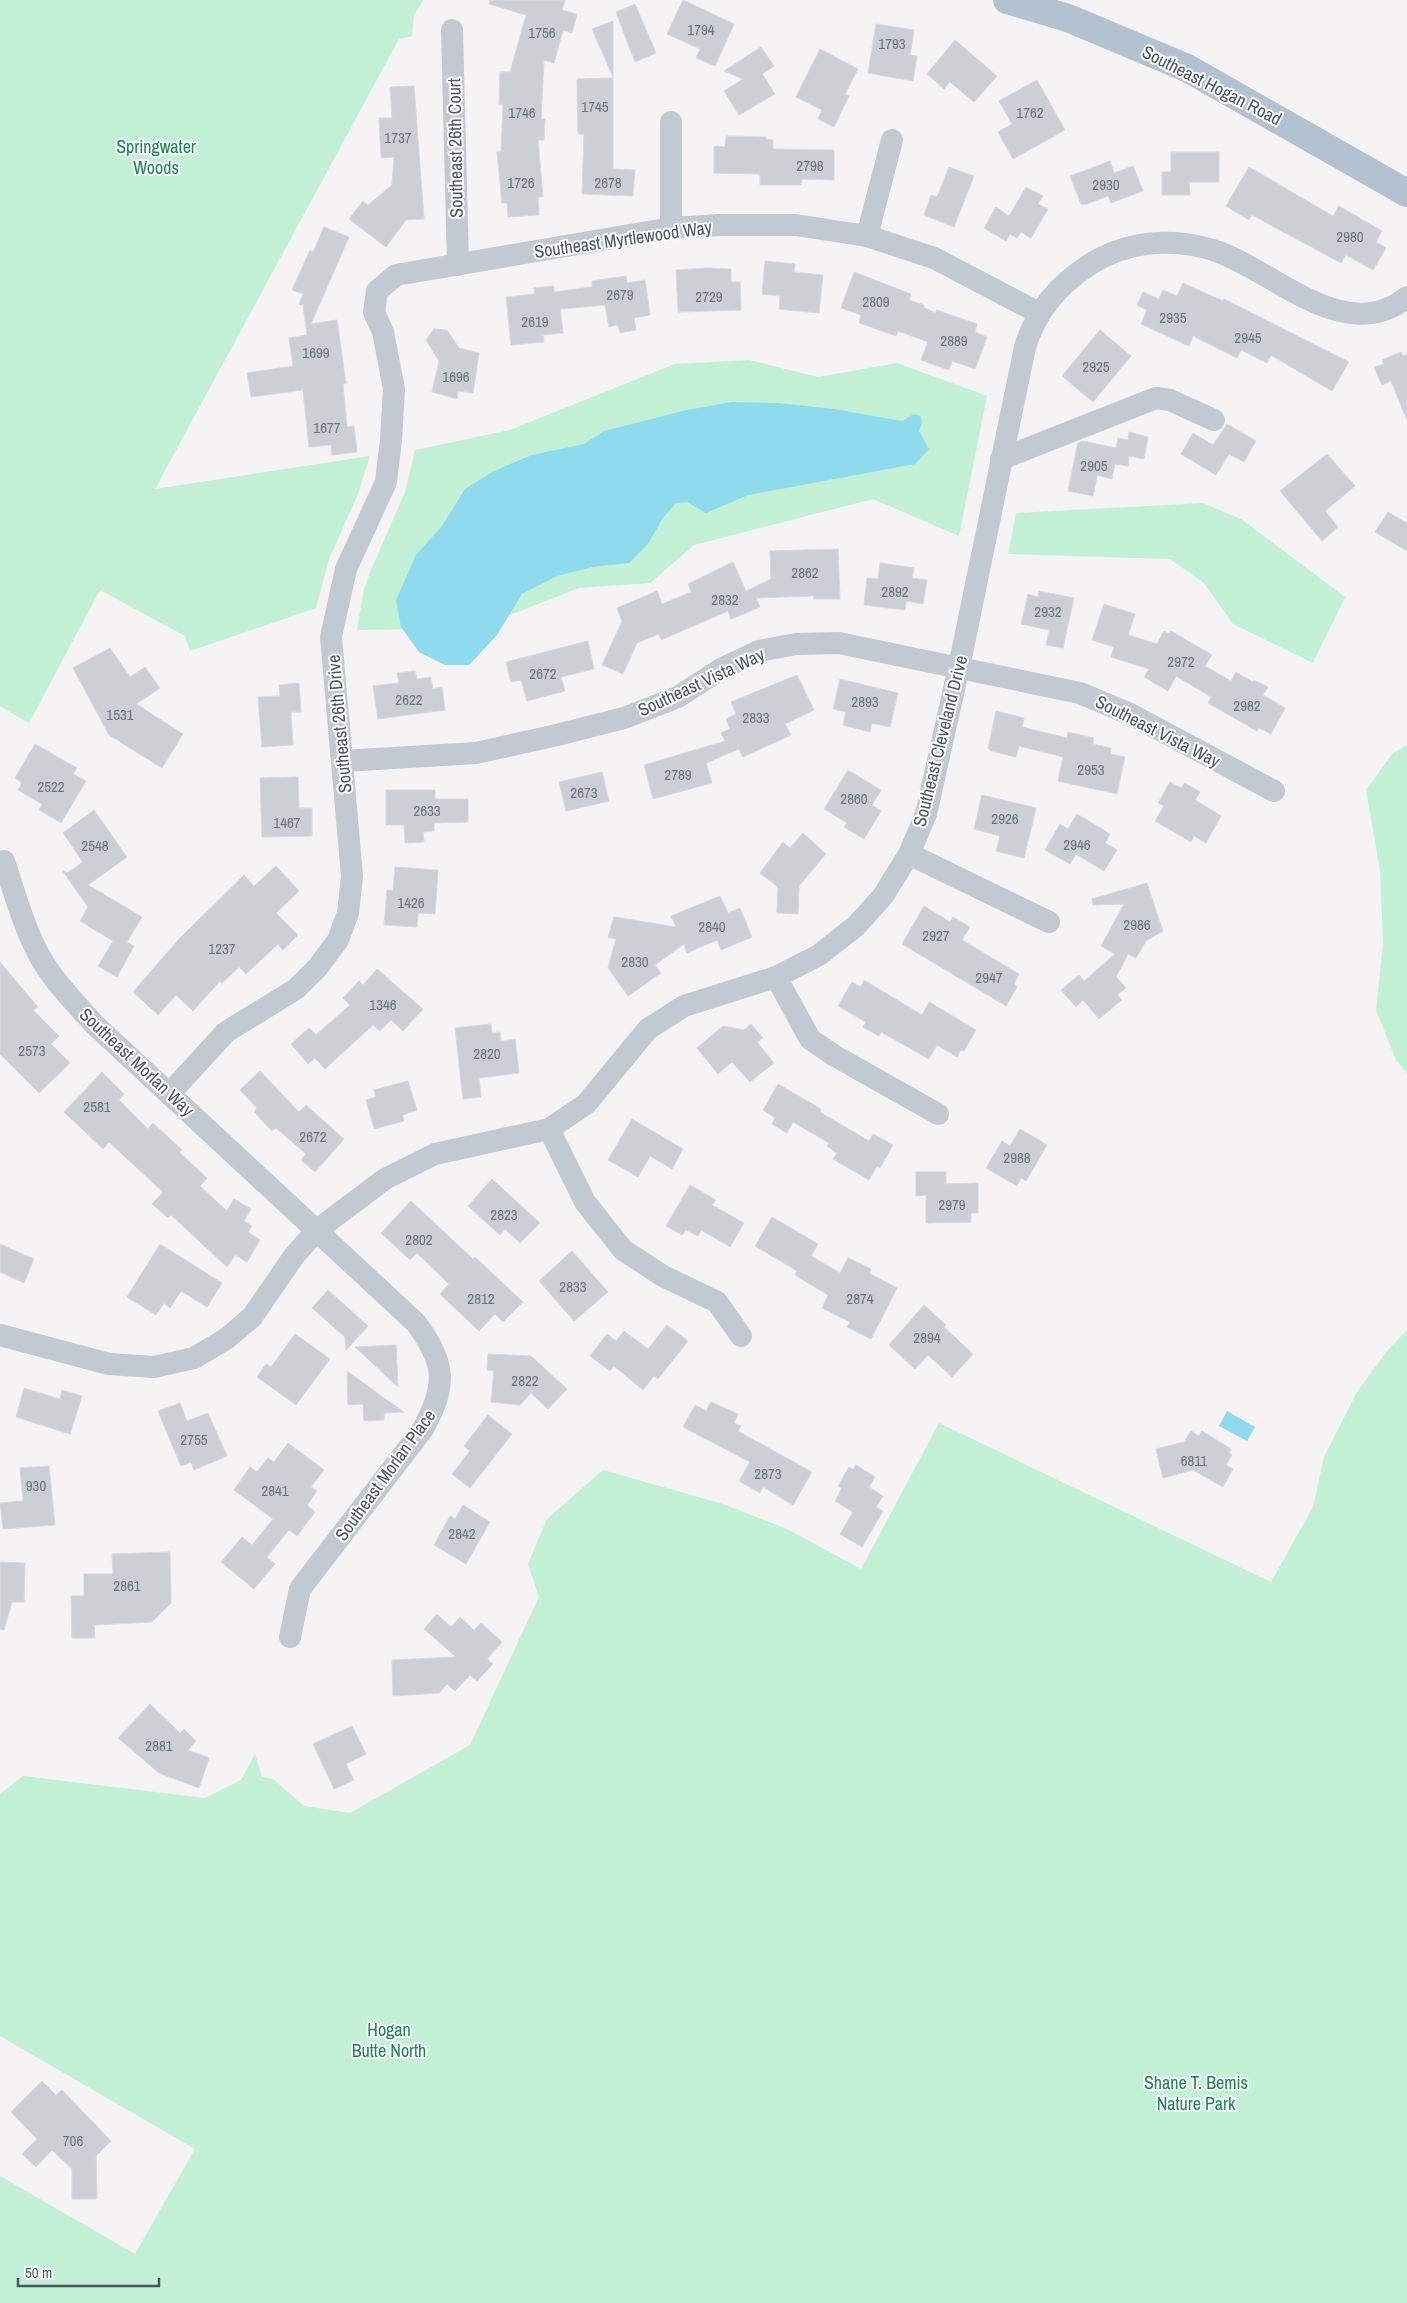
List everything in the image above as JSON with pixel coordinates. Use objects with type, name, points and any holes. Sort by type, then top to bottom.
[{"type":"main road","name":"Southeast Hogan Road","points":[[1007,0],[1068,18],[1188,68],[1407,193]]},
{"type":"street","name":"Southeast 26th Court","points":[[452,30],[458,265]]},
{"type":"street","points":[[671,122],[671,228]]},
{"type":"street","points":[[867,236],[892,140]]},
{"type":"street","name":"Southeast Myrtlewood Way","points":[[377,291],[396,275],[671,228],[728,224],[796,225],[867,236],[934,258],[1039,313]]},
{"type":"street","name":"Southeast Cleveland Drive","points":[[1,1340],[109,1364],[154,1367],[194,1358],[226,1339],[252,1318],[294,1256],[317,1230],[385,1179],[436,1154],[549,1129],[586,1104],[648,1028],[684,1006],[776,977],[818,955],[856,926],[883,896],[910,854],[926,814],[959,667],[1000,459],[1025,347],[1039,313],[1061,286],[1097,260],[1125,248],[1156,242],[1179,243],[1214,251],[1304,297],[1344,313],[1374,312],[1389,307],[1407,297]]},
{"type":"street","name":"Southeast 26th Drive","points":[[170,1092],[226,1032],[296,989],[318,968],[338,940],[348,913],[352,876],[331,637],[346,569],[386,482],[394,389],[383,332],[374,312],[377,291]]},
{"type":"street","points":[[1000,459],[1156,398],[1170,400],[1214,420]]},
{"type":"street","name":"Southeast Vista Way","points":[[343,761],[476,753],[557,735],[624,718],[678,697],[721,669],[759,651],[796,644],[838,643],[1080,693],[1107,703],[1274,791]]},
{"type":"street","points":[[910,854],[1049,922]]},
{"type":"street","name":"Southeast Morlan Way","points":[[4,860],[20,909],[42,962],[95,1024],[317,1230]]},
{"type":"street","points":[[776,977],[810,1039],[835,1056],[938,1114]]},
{"type":"street","points":[[549,1129],[584,1202],[623,1250],[663,1276],[718,1302],[741,1336]]},
{"type":"street","name":"Southeast Morlan Place","points":[[290,1637],[300,1589],[423,1429],[436,1404],[440,1382],[432,1344],[416,1323],[317,1230]]},
{"type":"green space","name":"Springwater Woods","points":[[0,0],[423,0],[414,15],[412,36],[399,39],[155,489],[370,456],[358,494],[329,559],[316,608],[190,651],[185,636],[100,590],[29,723],[0,706]]},
{"type":"green space","points":[[749,360],[818,377],[897,363],[987,396],[959,536],[873,499],[694,545],[650,583],[579,588],[477,628],[357,630],[364,589],[405,492],[415,450],[510,430],[675,364]]},
{"type":"green space","points":[[1203,503],[1241,519],[1345,597],[1313,663],[1233,624],[1204,583],[1170,559],[1008,554],[1016,513]]},
{"type":"green space","points":[[1407,745],[1407,1073],[1396,1060],[1376,1010],[1383,943],[1380,870],[1366,790],[1393,753]]},
{"type":"green space","points":[[1407,1330],[1407,2303],[0,2303],[0,2176],[135,2254],[195,2149],[0,2036],[0,1794],[23,1776],[205,1798],[241,1780],[255,1754],[262,1777],[273,1779],[304,1806],[350,1813],[470,1745],[539,1597],[528,1564],[547,1519],[603,1470],[723,1504],[787,1529],[861,1569],[939,1423],[1271,1582],[1313,1507],[1324,1457],[1357,1392],[1388,1350]]},
{"type":"water","points":[[732,402],[778,403],[834,409],[902,421],[914,414],[921,416],[922,422],[919,431],[929,449],[915,464],[748,495],[706,513],[687,502],[676,503],[663,518],[648,544],[629,563],[592,567],[557,576],[522,594],[497,635],[469,665],[445,665],[419,652],[401,627],[396,600],[416,555],[442,526],[465,489],[494,471],[532,455],[584,444],[604,431],[687,410]]},
{"type":"water","points":[[1227,1411],[1255,1427],[1247,1441],[1219,1426]]},
{"type":"building","points":[[490,0],[565,0],[562,10],[577,14],[572,33],[563,30],[554,63],[544,60],[541,119],[545,119],[544,140],[538,140],[543,197],[538,197],[539,215],[508,217],[507,203],[502,203],[497,152],[501,152],[503,104],[499,104],[500,72],[510,72],[526,15],[489,4]]},
{"type":"building","points":[[683,0],[734,24],[715,66],[696,58],[700,49],[667,34]]},
{"type":"building","points":[[635,4],[656,53],[635,62],[616,12]]},
{"type":"building","points":[[613,21],[613,77],[592,29]]},
{"type":"building","points":[[876,24],[914,30],[910,55],[917,56],[913,81],[868,73]]},
{"type":"building","points":[[955,40],[997,76],[974,102],[950,82],[944,89],[927,74]]},
{"type":"building","points":[[761,47],[774,66],[762,74],[775,94],[739,115],[724,91],[743,79],[724,71]]},
{"type":"building","points":[[820,49],[858,69],[845,94],[849,96],[834,127],[818,119],[822,110],[796,97]]},
{"type":"building","points":[[613,78],[613,169],[635,170],[633,196],[582,194],[584,134],[578,134],[577,79]]},
{"type":"building","points":[[1037,80],[1065,130],[1013,159],[998,132],[1012,124],[999,101]]},
{"type":"building","points":[[414,86],[424,219],[406,220],[386,247],[349,219],[363,201],[368,205],[392,185],[394,157],[381,158],[379,118],[392,118],[390,87]]},
{"type":"building","points":[[726,136],[766,137],[766,139],[773,140],[773,149],[834,150],[834,180],[802,179],[801,185],[760,185],[760,174],[714,173],[714,146],[725,147]]},
{"type":"building","points":[[1171,152],[1219,152],[1219,182],[1189,182],[1190,195],[1162,195],[1162,172],[1171,172]]},
{"type":"building","points":[[1110,161],[1114,173],[1133,166],[1143,191],[1111,203],[1108,196],[1087,204],[1081,204],[1070,176]]},
{"type":"building","points":[[949,167],[974,176],[954,227],[924,215],[931,195],[937,197]]},
{"type":"building","points":[[1249,167],[1333,216],[1339,206],[1382,231],[1376,242],[1386,248],[1373,270],[1346,255],[1341,263],[1252,215],[1249,220],[1226,206]]},
{"type":"building","points":[[1026,187],[1043,196],[1038,204],[1048,209],[1031,238],[1021,232],[1017,238],[1010,234],[1006,241],[984,228],[996,207],[1009,216]]},
{"type":"building","points":[[324,227],[349,237],[311,324],[337,320],[346,383],[343,384],[347,427],[354,426],[357,452],[332,455],[331,445],[309,447],[303,390],[251,397],[247,373],[293,366],[289,338],[307,335],[303,305],[299,304],[303,294],[292,290],[310,250],[313,252]]},
{"type":"building","points":[[765,261],[795,264],[794,272],[823,275],[819,313],[779,309],[780,296],[762,294]]},
{"type":"building","points":[[731,269],[731,282],[740,282],[741,310],[678,312],[676,270]]},
{"type":"building","points":[[854,272],[911,294],[909,300],[924,305],[923,307],[935,313],[937,310],[977,324],[975,332],[987,337],[975,369],[952,361],[949,370],[921,360],[928,342],[898,331],[896,336],[859,323],[861,315],[841,308]]},
{"type":"building","points":[[626,276],[627,283],[645,280],[650,315],[634,318],[636,330],[620,333],[618,325],[609,327],[605,305],[560,309],[563,333],[543,335],[544,342],[511,345],[506,297],[535,294],[534,288],[554,286],[554,292],[592,287],[592,281]]},
{"type":"building","points":[[1183,283],[1223,301],[1224,299],[1349,362],[1332,391],[1271,355],[1267,363],[1241,350],[1237,358],[1193,336],[1189,346],[1141,324],[1147,310],[1137,305],[1143,292],[1159,299],[1163,290],[1177,296]]},
{"type":"building","points":[[434,329],[447,330],[459,348],[479,353],[473,393],[458,391],[457,399],[432,392],[439,361],[426,340]]},
{"type":"building","points":[[1100,330],[1131,356],[1093,402],[1062,376]]},
{"type":"building","points":[[1401,352],[1403,356],[1407,354],[1407,420],[1391,381],[1382,385],[1374,367],[1384,364],[1382,360]]},
{"type":"building","points":[[1227,424],[1256,441],[1244,462],[1229,454],[1216,475],[1181,454],[1193,433],[1213,445]]},
{"type":"building","points":[[1129,432],[1148,437],[1144,459],[1129,456],[1128,466],[1115,464],[1112,479],[1097,475],[1093,496],[1068,491],[1078,443],[1083,441],[1116,448],[1118,438],[1128,440]]},
{"type":"building","points":[[1327,454],[1355,486],[1325,511],[1338,527],[1322,541],[1280,491]]},
{"type":"building","points":[[1388,512],[1407,523],[1407,551],[1375,532]]},
{"type":"building","points":[[838,549],[840,599],[813,599],[814,596],[756,598],[760,607],[731,619],[728,611],[661,640],[659,634],[637,643],[623,674],[602,665],[622,621],[617,608],[657,591],[662,604],[691,592],[688,584],[733,562],[746,591],[771,579],[770,551]]},
{"type":"building","points":[[880,563],[914,568],[912,578],[927,580],[923,604],[906,601],[905,610],[864,605],[867,578],[878,579]]},
{"type":"building","points":[[1039,591],[1074,598],[1063,648],[1046,645],[1049,630],[1021,624],[1028,594],[1038,597]]},
{"type":"building","points":[[1104,604],[1135,614],[1128,635],[1157,644],[1164,631],[1169,634],[1171,631],[1212,655],[1205,666],[1231,681],[1236,672],[1253,682],[1254,680],[1268,687],[1263,695],[1285,708],[1271,734],[1259,728],[1257,731],[1208,703],[1211,697],[1176,676],[1168,691],[1144,677],[1149,669],[1111,657],[1114,647],[1092,640]]},
{"type":"building","points":[[588,641],[594,669],[561,677],[565,691],[527,701],[521,680],[511,682],[506,662]]},
{"type":"building","points":[[110,648],[130,677],[145,667],[160,688],[136,704],[183,734],[162,768],[109,735],[73,668]]},
{"type":"building","points":[[415,671],[417,679],[431,677],[433,689],[442,687],[445,710],[378,719],[373,686],[399,683],[397,673]]},
{"type":"building","points":[[797,675],[814,710],[785,724],[791,735],[743,757],[739,749],[706,763],[712,783],[653,799],[644,765],[725,741],[721,733],[730,729],[726,719],[736,714],[731,702]]},
{"type":"building","points":[[840,679],[898,693],[890,727],[872,723],[870,732],[843,725],[846,712],[833,709]]},
{"type":"building","points":[[299,683],[301,712],[291,712],[293,745],[262,747],[258,697],[280,696],[279,685]]},
{"type":"building","points":[[996,711],[1024,718],[1022,727],[1067,738],[1068,732],[1094,738],[1093,744],[1111,748],[1110,754],[1125,757],[1117,794],[1058,781],[1063,757],[1019,746],[1016,757],[991,751],[988,748]]},
{"type":"building","points":[[35,744],[77,768],[73,774],[86,781],[61,823],[39,810],[42,804],[18,790],[22,783],[15,778]]},
{"type":"building","points":[[848,770],[881,790],[872,805],[881,811],[864,839],[844,827],[847,823],[824,809]]},
{"type":"building","points":[[602,772],[609,801],[566,811],[559,782]]},
{"type":"building","points":[[298,777],[299,808],[312,808],[312,836],[262,837],[260,778]]},
{"type":"building","points":[[1170,782],[1181,788],[1185,783],[1200,792],[1195,800],[1221,816],[1206,843],[1194,836],[1191,842],[1155,821],[1164,806],[1158,803]]},
{"type":"building","points":[[386,790],[435,790],[435,799],[468,799],[468,822],[434,823],[434,831],[423,832],[424,842],[405,843],[404,825],[386,825]]},
{"type":"building","points":[[982,795],[1036,808],[1024,858],[996,851],[1000,836],[974,829]]},
{"type":"building","points":[[94,810],[127,857],[88,885],[142,917],[127,942],[134,946],[117,977],[98,966],[113,941],[80,921],[88,907],[62,870],[67,873],[83,862],[63,833]]},
{"type":"building","points":[[1077,814],[1110,834],[1105,843],[1117,850],[1104,871],[1076,854],[1070,864],[1045,850],[1060,824],[1068,829]]},
{"type":"building","points":[[803,833],[826,854],[799,886],[798,914],[777,913],[778,887],[760,873],[783,842],[790,848]]},
{"type":"building","points":[[276,866],[299,891],[276,913],[298,935],[283,950],[278,944],[246,974],[239,967],[222,983],[220,981],[193,1011],[176,995],[158,1015],[133,992],[179,939],[244,875],[254,886]]},
{"type":"building","points":[[395,867],[438,870],[435,914],[418,913],[417,927],[384,925],[387,890],[393,891]]},
{"type":"building","points":[[1147,883],[1163,931],[1146,941],[1136,958],[1128,954],[1116,977],[1126,988],[1117,995],[1122,1000],[1099,1019],[1083,1000],[1076,1007],[1061,990],[1079,975],[1084,981],[1115,954],[1101,946],[1124,904],[1093,905],[1092,899]]},
{"type":"building","points":[[720,896],[728,913],[740,908],[752,937],[721,950],[717,940],[687,953],[684,944],[655,965],[661,973],[628,996],[608,968],[616,939],[608,937],[614,917],[676,927],[671,916]]},
{"type":"building","points":[[924,906],[950,922],[953,917],[970,927],[962,940],[1019,974],[1014,984],[1017,987],[1006,1006],[902,944]]},
{"type":"building","points":[[0,962],[38,1007],[33,1010],[59,1036],[51,1044],[70,1063],[39,1093],[0,1054]]},
{"type":"building","points":[[377,969],[423,1009],[403,1031],[391,1020],[380,1031],[373,1025],[325,1069],[315,1058],[308,1064],[291,1044],[309,1028],[316,1035],[350,1005],[343,998],[359,981],[363,985]]},
{"type":"building","points":[[864,980],[922,1015],[929,1002],[976,1030],[964,1051],[961,1050],[957,1057],[937,1045],[929,1059],[881,1032],[879,1036],[863,1027],[866,1022],[838,1006],[852,982],[861,987]]},
{"type":"building","points":[[491,1024],[492,1033],[500,1032],[501,1041],[515,1039],[519,1073],[479,1078],[481,1097],[463,1099],[455,1028]]},
{"type":"building","points":[[751,1024],[763,1038],[757,1042],[774,1063],[750,1082],[732,1062],[718,1074],[697,1048],[723,1026],[744,1030]]},
{"type":"building","points":[[260,1071],[299,1112],[306,1105],[344,1139],[315,1172],[301,1160],[306,1154],[276,1128],[272,1131],[254,1112],[257,1108],[240,1090]]},
{"type":"building","points":[[102,1072],[124,1094],[119,1100],[148,1129],[153,1123],[182,1150],[179,1152],[207,1178],[200,1186],[227,1211],[234,1199],[251,1209],[244,1221],[252,1226],[248,1232],[260,1240],[247,1262],[235,1255],[227,1267],[171,1215],[168,1218],[152,1204],[163,1192],[109,1142],[103,1149],[64,1112]]},
{"type":"building","points":[[408,1081],[417,1110],[403,1115],[404,1121],[374,1129],[366,1100],[376,1097],[374,1090]]},
{"type":"building","points":[[778,1084],[821,1109],[820,1112],[869,1141],[873,1134],[893,1145],[880,1168],[877,1166],[869,1180],[833,1159],[837,1153],[827,1146],[829,1143],[793,1122],[787,1133],[772,1124],[775,1118],[763,1110]]},
{"type":"building","points":[[632,1119],[683,1149],[672,1169],[650,1156],[638,1177],[608,1160]]},
{"type":"building","points":[[1020,1129],[1047,1145],[1026,1181],[1021,1178],[1017,1186],[986,1168],[1002,1141],[1010,1146]]},
{"type":"building","points":[[916,1172],[946,1172],[946,1184],[978,1183],[978,1213],[971,1213],[971,1222],[926,1223],[926,1195],[916,1196]]},
{"type":"building","points":[[492,1179],[540,1223],[520,1243],[505,1229],[500,1235],[468,1206]]},
{"type":"building","points":[[690,1185],[716,1200],[712,1205],[744,1223],[730,1247],[701,1230],[698,1236],[686,1230],[682,1235],[666,1226]]},
{"type":"building","points":[[411,1201],[473,1259],[475,1257],[523,1302],[503,1322],[495,1314],[479,1331],[440,1294],[449,1284],[417,1253],[410,1260],[381,1233]]},
{"type":"building","points":[[772,1217],[818,1244],[811,1256],[840,1273],[848,1258],[871,1269],[869,1273],[897,1288],[871,1339],[847,1327],[850,1322],[822,1308],[828,1295],[795,1275],[797,1271],[755,1246]]},
{"type":"building","points":[[0,1244],[34,1259],[24,1283],[0,1272]]},
{"type":"building","points":[[160,1244],[222,1283],[207,1307],[181,1291],[170,1308],[164,1303],[156,1315],[127,1297]]},
{"type":"building","points":[[572,1251],[608,1292],[574,1321],[539,1281]]},
{"type":"building","points":[[328,1290],[368,1326],[346,1350],[345,1337],[312,1308]]},
{"type":"building","points":[[924,1305],[973,1354],[952,1377],[928,1355],[915,1369],[889,1345]]},
{"type":"building","points":[[667,1325],[688,1341],[658,1379],[654,1376],[643,1390],[614,1366],[610,1371],[590,1356],[607,1334],[616,1341],[624,1331],[648,1349]]},
{"type":"building","points":[[295,1334],[330,1359],[296,1405],[257,1377],[266,1364],[271,1367]]},
{"type":"building","points":[[396,1345],[398,1387],[355,1347]]},
{"type":"building","points":[[488,1354],[531,1356],[567,1389],[548,1409],[531,1393],[520,1405],[491,1402],[494,1371],[487,1370]]},
{"type":"building","points":[[347,1371],[404,1412],[384,1413],[384,1420],[364,1421],[363,1404],[348,1405]]},
{"type":"building","points":[[24,1388],[60,1399],[62,1390],[82,1396],[70,1434],[16,1417]]},
{"type":"building","points":[[711,1402],[738,1414],[734,1423],[741,1426],[738,1431],[812,1472],[793,1505],[763,1487],[760,1493],[739,1481],[750,1462],[683,1427],[695,1405],[706,1411]]},
{"type":"building","points":[[180,1403],[187,1421],[208,1413],[227,1456],[194,1470],[191,1462],[181,1466],[158,1411]]},
{"type":"building","points":[[488,1415],[512,1434],[470,1488],[452,1474],[470,1451],[464,1446]]},
{"type":"building","points":[[1191,1431],[1199,1436],[1202,1431],[1231,1449],[1229,1453],[1232,1455],[1226,1465],[1233,1469],[1223,1487],[1193,1470],[1163,1478],[1156,1449],[1184,1442]]},
{"type":"building","points":[[288,1443],[324,1470],[311,1487],[317,1491],[307,1505],[315,1512],[297,1536],[289,1530],[267,1557],[275,1564],[254,1589],[221,1562],[242,1537],[252,1545],[273,1519],[234,1490],[250,1467],[257,1472],[268,1458],[274,1462]]},
{"type":"building","points":[[856,1465],[875,1477],[869,1487],[883,1496],[876,1507],[883,1511],[862,1547],[840,1534],[853,1512],[835,1501],[842,1488],[838,1486],[849,1467],[853,1470]]},
{"type":"building","points":[[49,1466],[55,1525],[3,1529],[0,1503],[23,1501],[20,1468]]},
{"type":"building","points":[[463,1505],[490,1522],[466,1564],[434,1545],[450,1516],[455,1519]]},
{"type":"building","points":[[170,1552],[171,1603],[152,1622],[94,1625],[95,1638],[72,1638],[71,1596],[84,1596],[84,1574],[113,1574],[112,1554]]},
{"type":"building","points":[[0,1562],[25,1563],[24,1602],[12,1602],[4,1630],[0,1629]]},
{"type":"building","points":[[437,1614],[451,1627],[460,1617],[474,1630],[481,1623],[502,1642],[487,1659],[493,1664],[477,1681],[470,1675],[455,1691],[447,1684],[439,1693],[393,1696],[392,1660],[456,1657],[424,1629]]},
{"type":"building","points":[[150,1704],[180,1733],[184,1729],[196,1741],[188,1750],[209,1758],[199,1788],[159,1773],[118,1738]]},
{"type":"building","points":[[352,1726],[366,1754],[346,1764],[354,1780],[334,1789],[313,1744]]},
{"type":"building","points":[[42,2081],[56,2095],[62,2090],[111,2141],[96,2156],[97,2199],[72,2199],[72,2169],[52,2150],[36,2167],[22,2154],[37,2139],[11,2112]]},
{"type":"park label","name":"Hogan Butte North","points":[[389,2039]]},
{"type":"park label","name":"Shane T. Bemis Nature Park","points":[[1196,2092]]}]
